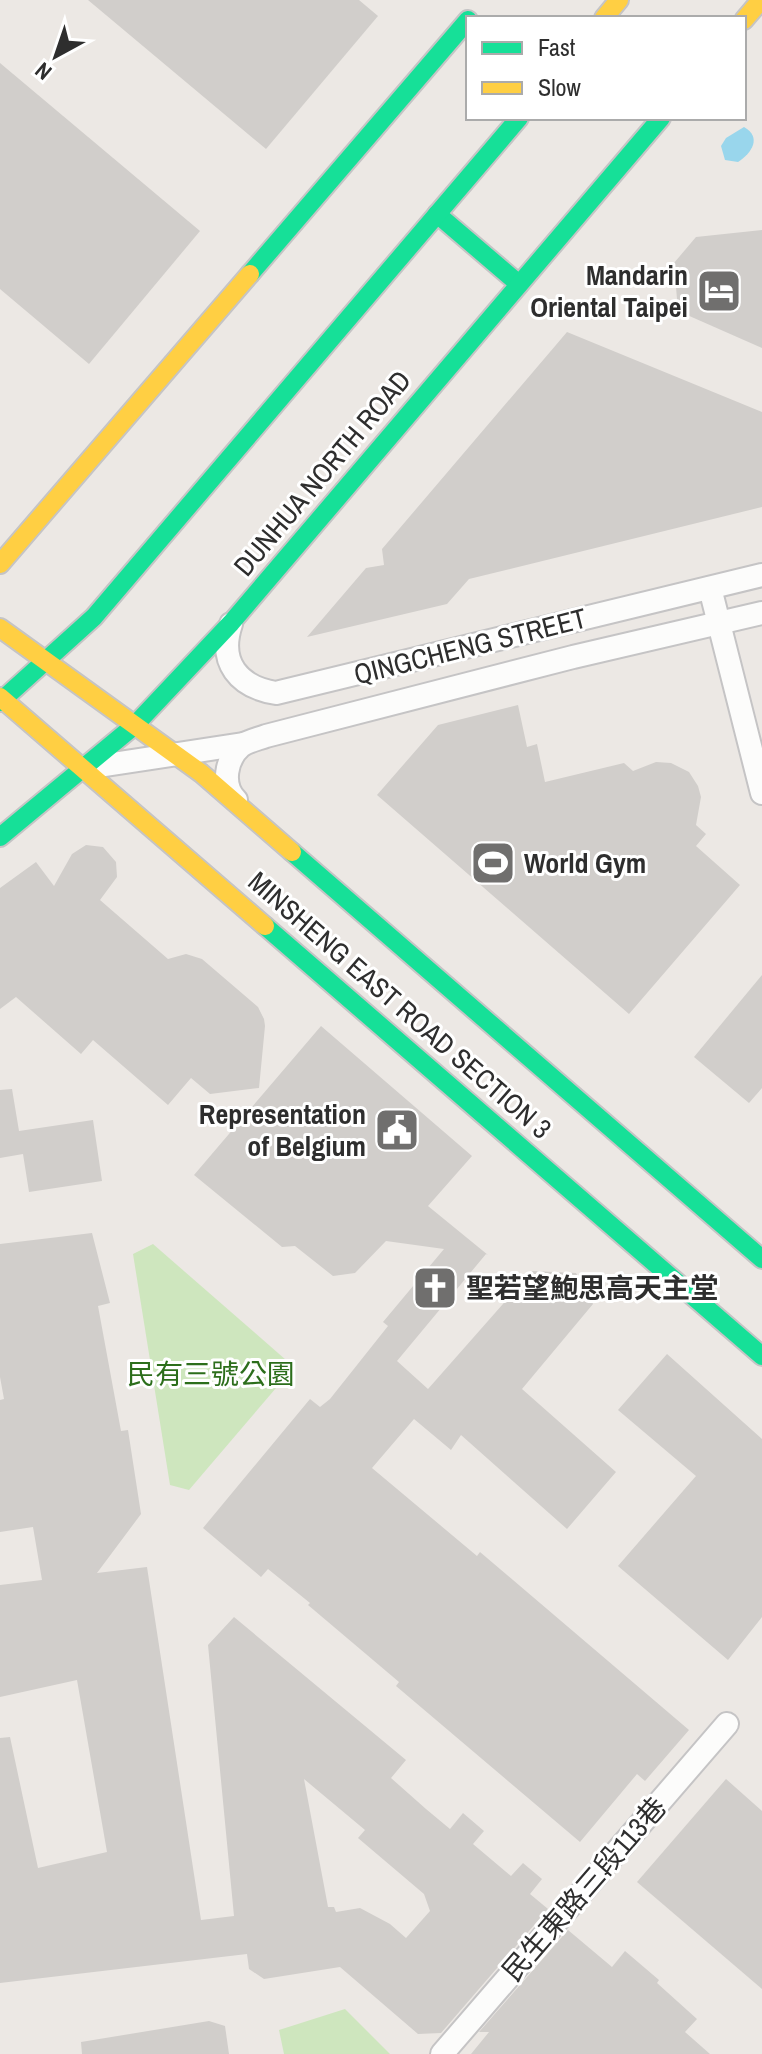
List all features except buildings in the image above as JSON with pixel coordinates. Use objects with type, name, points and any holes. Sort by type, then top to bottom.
[{"type":"main road","points":[[606,16],[619,0]]},
{"type":"main road","points":[[746,18],[761,0]]},
{"type":"main road","points":[[0,564],[466,23]]},
{"type":"main road","points":[[1,700],[94,617],[517,120]]},
{"type":"main road","name":"DUNHUA NORTH ROAD","points":[[0,837],[135,725],[231,623],[659,120]]},
{"type":"main road","points":[[437,214],[519,284]]},
{"type":"main road","name":"MINSHENG EAST ROAD SECTION 3","points":[[0,628],[176,755],[248,814],[762,1259]]},
{"type":"main road","name":"MINSHENG EAST ROAD SECTION 3","points":[[1,700],[762,1356]]},
{"type":"street","name":"QINGCHENG STREET","points":[[231,623],[226,650],[237,675],[259,691],[276,693],[762,575]]},
{"type":"street","points":[[710,588],[762,793]]},
{"type":"street","name":"QINGCHENG STREET","points":[[83,768],[243,744],[573,657],[762,613]]},
{"type":"street","points":[[243,744],[233,755],[227,781],[230,794],[248,814]]},
{"type":"street","name":"民生東路三段113巷","points":[[442,2054],[727,1724]]},
{"type":"green space","name":"民有三號公園","points":[[153,1244],[294,1367],[189,1490],[170,1485],[133,1254]]},
{"type":"green space","points":[[345,2009],[390,2054],[284,2054],[279,2030]]},
{"type":"water","points":[[744,127],[753,135],[751,150],[738,162],[725,160],[721,146],[726,138]]},
{"type":"traffic: fast","points":[[250,274],[466,22]]},
{"type":"traffic: fast","points":[[0,702],[94,617],[517,120]]},
{"type":"traffic: fast","points":[[0,837],[135,725],[231,623],[659,120]]},
{"type":"traffic: fast","points":[[437,214],[519,284]]},
{"type":"traffic: fast","points":[[292,852],[762,1259]]},
{"type":"traffic: fast","points":[[265,926],[762,1356]]},
{"type":"traffic: slow","points":[[606,16],[619,0]]},
{"type":"traffic: slow","points":[[746,18],[761,0]]},
{"type":"traffic: slow","points":[[0,564],[250,274]]},
{"type":"traffic: slow","points":[[0,628],[201,773],[292,852]]},
{"type":"traffic: slow","points":[[0,697],[265,926]]},
{"type":"place","name":"Mandarin Oriental Taipei","points":[[719,291]]},
{"type":"place","name":"World Gym","points":[[493,863]]},
{"type":"place","name":"Representation of Belgium","points":[[397,1130]]},
{"type":"place","name":"聖若望鮑思高天主堂","points":[[435,1288]]}]
